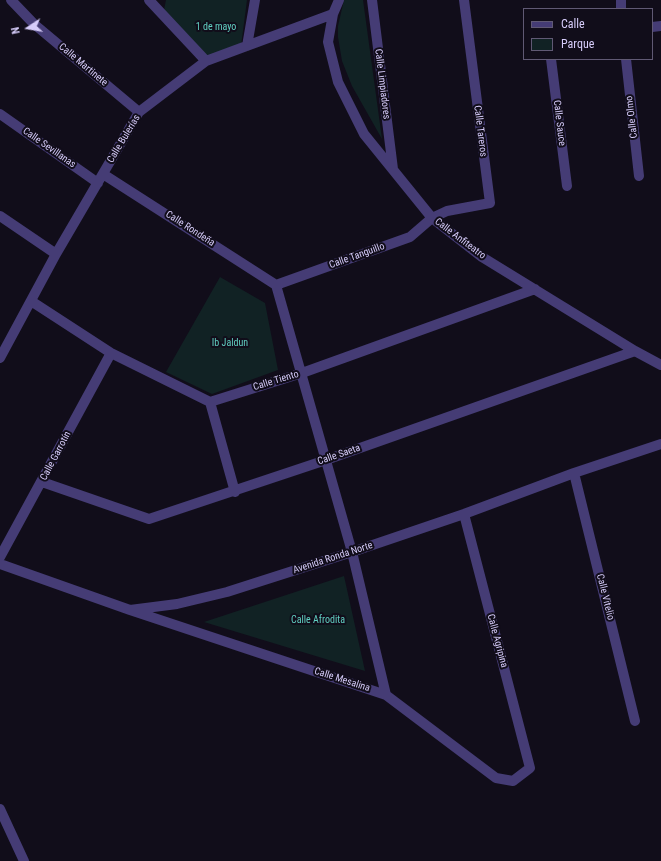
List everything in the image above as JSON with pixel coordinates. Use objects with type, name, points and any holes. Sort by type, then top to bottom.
[{"type":"street","name":"Calle Martinete","points":[[11,0],[34,24],[140,112]]},
{"type":"street","points":[[149,0],[161,5],[206,61]]},
{"type":"street","points":[[247,46],[255,0]]},
{"type":"street","name":"Calle Anfiteatro","points":[[339,0],[334,14],[328,42],[338,82],[364,134],[432,218],[482,257],[635,351],[661,365]]},
{"type":"street","name":"Calle Limpiadores","points":[[372,0],[393,169]]},
{"type":"street","name":"Calle Tareros","points":[[432,218],[447,211],[490,203],[464,0]]},
{"type":"street","name":"Calle Bulerías","points":[[0,358],[56,254],[140,112],[206,61],[334,14]]},
{"type":"street","name":"Calle Sauce","points":[[551,60],[567,186]]},
{"type":"street","name":"Calle Olmo","points":[[626,60],[639,176]]},
{"type":"street","name":"Calle Sevillanas","points":[[0,114],[100,178]]},
{"type":"street","name":"Calle Rondeña","points":[[100,178],[276,284]]},
{"type":"street","points":[[0,216],[56,254]]},
{"type":"street","name":"Calle Tanguillo","points":[[276,284],[410,237],[432,218]]},
{"type":"street","points":[[276,284],[352,552],[386,695]]},
{"type":"street","name":"Calle Tiento","points":[[210,402],[302,373],[535,289]]},
{"type":"street","points":[[31,301],[111,353],[210,402],[235,492]]},
{"type":"street","name":"Calle Saeta","points":[[42,482],[149,519],[235,492],[635,351]]},
{"type":"street","name":"Calle Garrotín","points":[[0,557],[111,353]]},
{"type":"street","name":"Avenida Ronda Norte","points":[[0,564],[130,610],[177,604],[227,592],[352,552],[464,514],[574,473],[661,444]]},
{"type":"street","name":"Calle Vitelio","points":[[574,473],[635,721]]},
{"type":"street","name":"Calle Agripina","points":[[464,514],[530,768]]},
{"type":"street","name":"Calle Mesalina","points":[[130,610],[386,695],[496,778],[513,781],[530,768]]},
{"type":"street","points":[[0,809],[24,861]]},
{"type":"green space","name":"1 de mayo","points":[[166,0],[247,0],[241,46],[210,60],[164,10]]},
{"type":"green space","points":[[344,0],[363,0],[382,139],[352,86],[342,61],[338,37],[338,26]]},
{"type":"green space","name":"Ib Jaldun","points":[[220,277],[265,303],[278,370],[212,394],[166,372]]},
{"type":"green space","name":"Calle Afrodita","points":[[344,576],[365,671],[204,622]]}]
